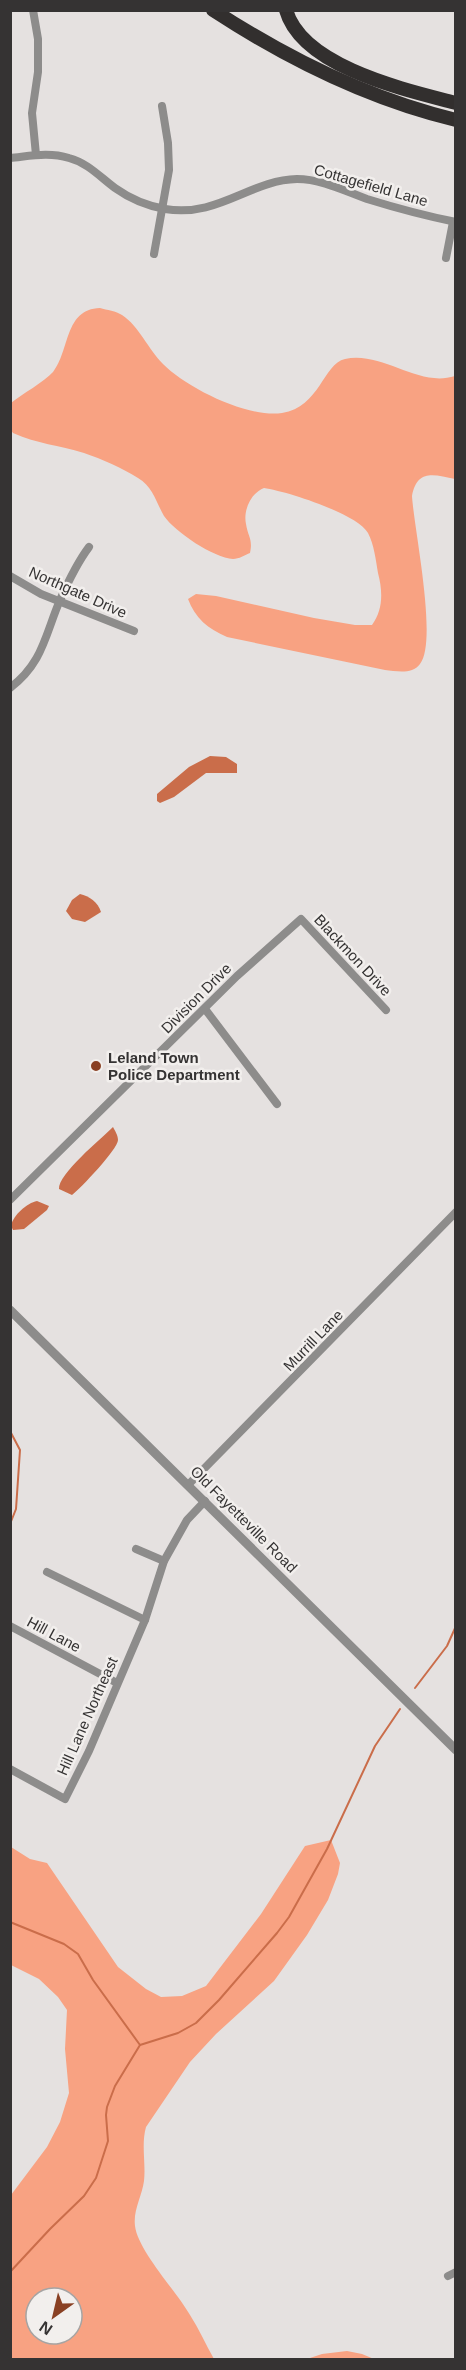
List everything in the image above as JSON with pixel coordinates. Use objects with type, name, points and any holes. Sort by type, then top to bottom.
[{"type":"highway","points":[[213,10],[279,51],[327,75],[413,108],[456,120]]},
{"type":"highway","points":[[286,10],[300,36],[330,59],[392,84],[456,103]]},
{"type":"street","points":[[33,10],[38,39],[38,72],[32,113],[36,154]]},
{"type":"street","points":[[154,254],[163,209],[169,157],[162,106]]},
{"type":"street","name":"Cottagefield Lane","points":[[10,158],[36,154],[71,158],[93,169],[126,194],[163,209],[192,210],[209,207],[273,183],[307,180],[454,222]]},
{"type":"street","points":[[446,258],[454,222]]},
{"type":"street","points":[[10,688],[22,680],[40,655],[60,601],[89,547]]},
{"type":"street","name":"Northgate Drive","points":[[10,576],[60,601],[134,631]]},
{"type":"street","name":"Division Drive","points":[[10,1200],[237,976],[300,919]]},
{"type":"street","name":"Blackmon Drive","points":[[300,919],[386,1010]]},
{"type":"street","points":[[205,1010],[277,1104]]},
{"type":"street","name":"Murrill Lane","points":[[188,1485],[456,1212]]},
{"type":"street","name":"Old Fayetteville Road","points":[[10,1310],[456,1750]]},
{"type":"street","points":[[136,1549],[164,1561],[187,1520],[205,1501]]},
{"type":"street","name":"Hill Lane Northeast","points":[[10,1769],[65,1799],[89,1751],[145,1620],[164,1561]]},
{"type":"street","points":[[46,1572],[145,1620]]},
{"type":"street","name":"Hill Lane","points":[[10,1626],[117,1683]]},
{"type":"shaded area","points":[[100,308],[117,312],[128,320],[163,364],[187,382],[218,399],[252,411],[282,413],[295,409],[313,395],[331,369],[345,359],[373,360],[428,377],[455,376],[455,479],[428,475],[418,481],[412,496],[424,584],[427,633],[425,652],[417,667],[404,672],[385,670],[227,637],[203,622],[191,606],[188,599],[196,594],[216,596],[314,618],[355,625],[372,625],[378,613],[381,587],[372,542],[362,526],[351,518],[320,504],[264,488],[255,494],[247,508],[245,519],[251,541],[250,553],[235,559],[225,558],[196,543],[169,522],[154,495],[143,482],[132,474],[84,453],[31,440],[13,433],[11,403],[53,372],[69,332],[80,315],[88,310]]},
{"type":"shaded area","points":[[210,756],[226,757],[237,764],[237,773],[206,773],[174,797],[160,803],[157,801],[157,794],[189,767]]},
{"type":"shaded area","points":[[80,894],[93,900],[101,912],[85,922],[72,919],[66,911],[72,900]]},
{"type":"shaded area","points":[[113,1127],[118,1140],[112,1152],[98,1169],[72,1195],[59,1189],[72,1166]]},
{"type":"shaded area","points":[[37,1201],[49,1206],[47,1210],[24,1229],[13,1230],[12,1222],[17,1214],[29,1204]]},
{"type":"shaded area","points":[[331,1840],[340,1863],[338,1874],[328,1900],[307,1935],[274,1981],[216,2034],[190,2062],[146,2127],[144,2181],[136,2209],[135,2226],[150,2259],[190,2315],[214,2359],[11,2359],[11,2195],[47,2147],[60,2122],[69,2093],[65,2049],[67,2010],[58,1997],[39,1979],[11,1965],[11,1847],[30,1859],[47,1863],[118,1967],[146,1989],[161,1997],[182,1996],[206,1986],[261,1914],[305,1846]]},
{"type":"shaded area","points":[[347,2351],[374,2359],[307,2359],[322,2354]]},
{"type":"waterway","points":[[10,1431],[20,1450],[16,1509],[10,1524]]},
{"type":"waterway","points":[[415,1688],[447,1646],[456,1626]]},
{"type":"waterway","points":[[10,2272],[84,2196],[96,2178],[108,2141],[107,2107],[115,2086],[140,2045],[178,2033],[196,2023],[219,2000],[289,1917],[327,1849],[375,1746],[400,1709]]},
{"type":"waterway","points":[[10,1922],[64,1944],[78,1954],[93,1980],[140,2045]]},
{"type":"place","name":"Leland Town Police Department","points":[[96,1066]]}]
